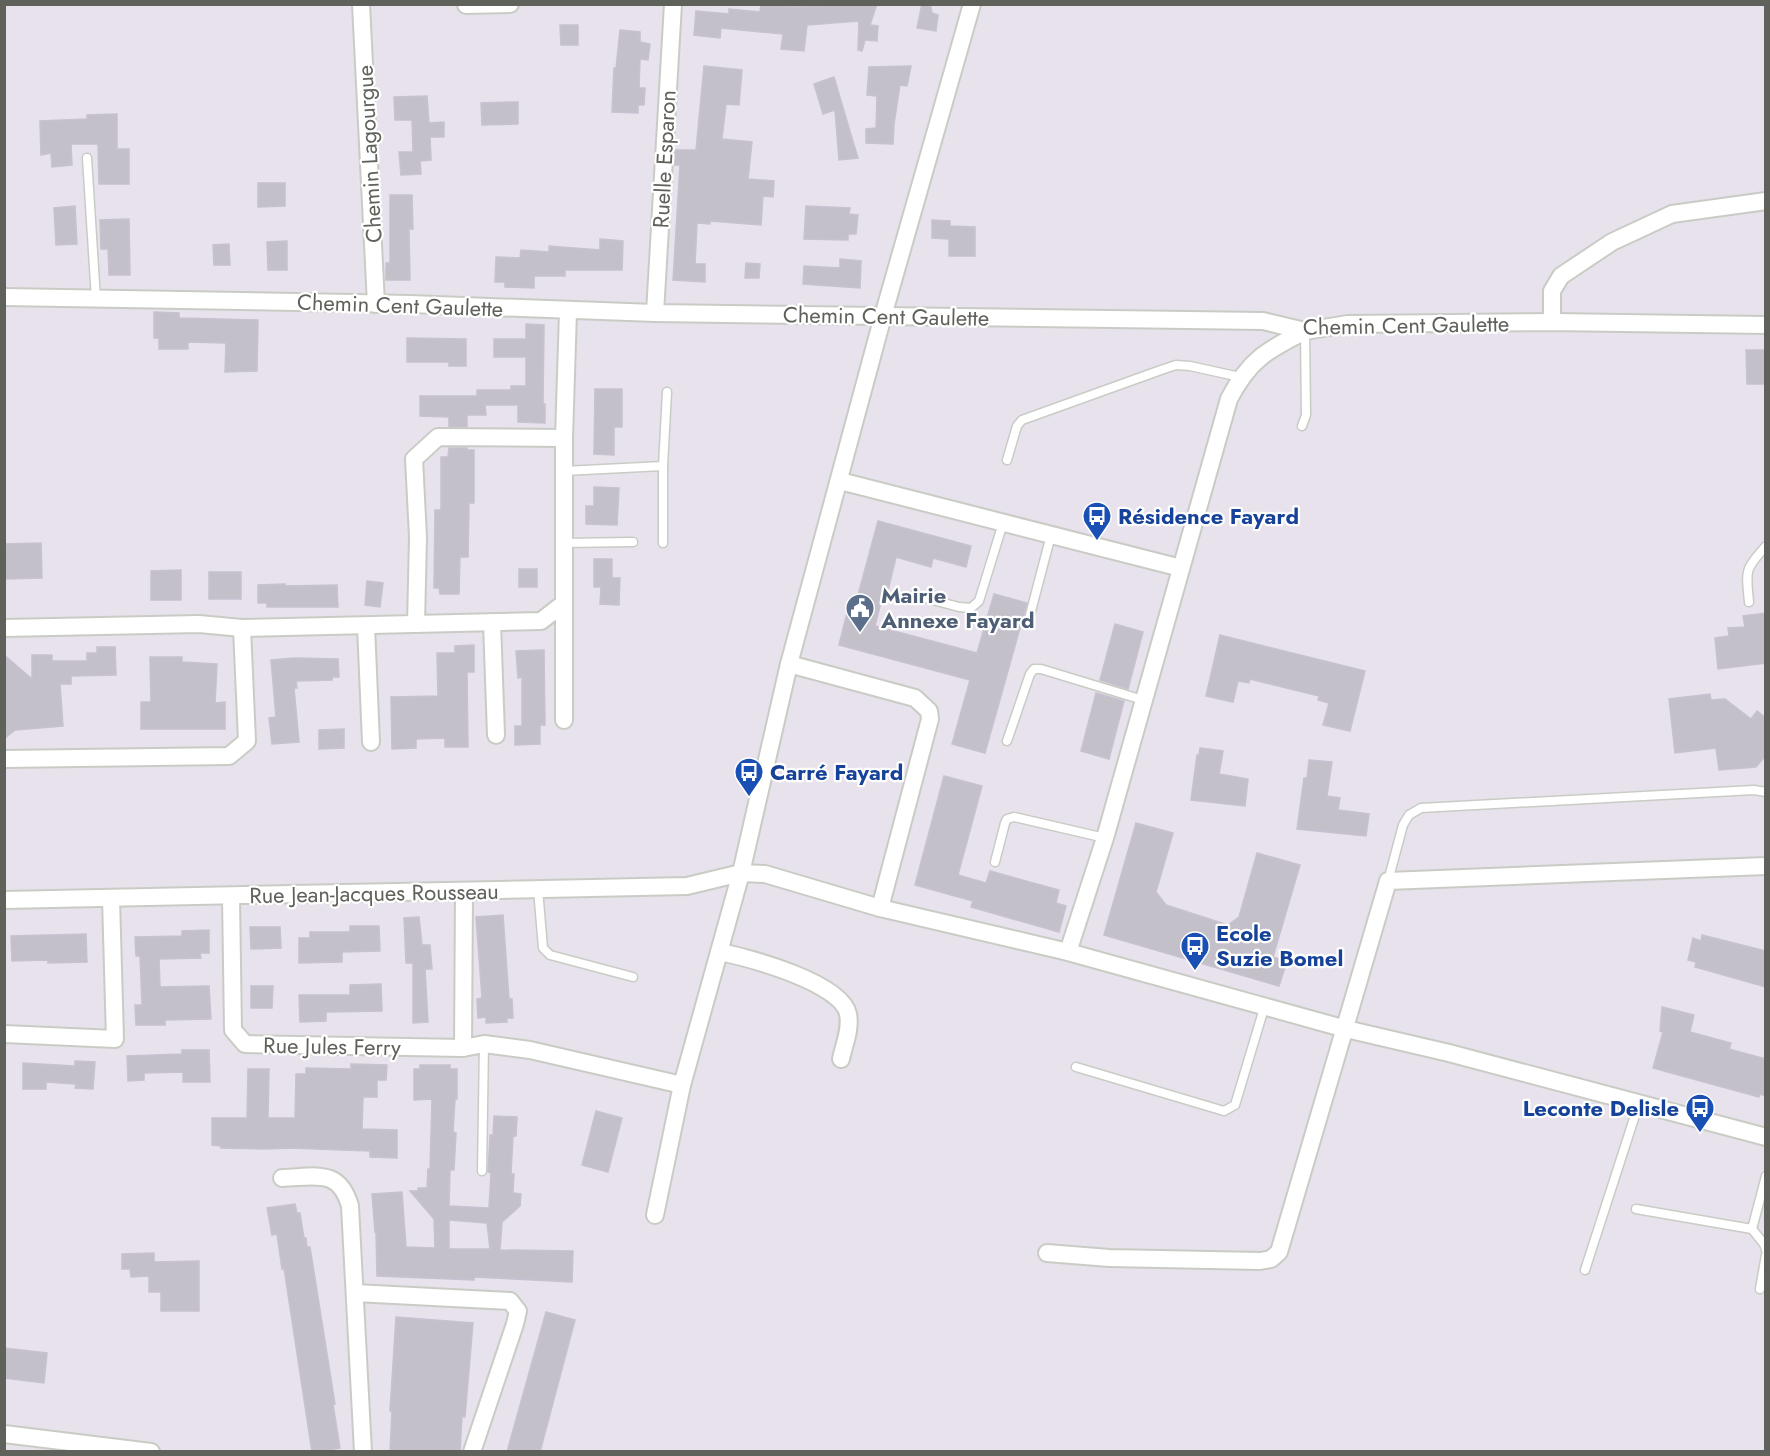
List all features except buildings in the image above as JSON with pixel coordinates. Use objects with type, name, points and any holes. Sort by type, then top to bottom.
[{"type":"street","name":"Chemin Lagourgue","points":[[361,4],[376,304]]},
{"type":"street","points":[[466,5],[510,4]]},
{"type":"street","name":"Ruelle Esparon","points":[[655,313],[674,4]]},
{"type":"street","points":[[655,1215],[682,1085],[741,873],[789,664],[883,316],[972,4]]},
{"type":"street","points":[[1551,322],[1552,291],[1561,276],[1612,242],[1672,214],[1766,201]]},
{"type":"street","name":"Chemin Cent Gaulette","points":[[4,297],[376,304],[655,313],[1263,321],[1305,331],[1348,324],[1551,322],[1766,325]]},
{"type":"street","points":[[564,720],[564,438],[568,310]]},
{"type":"street","points":[[1068,952],[1105,838],[1229,399],[1240,377],[1268,349],[1305,331]]},
{"type":"street","points":[[416,624],[418,537],[414,459],[438,437],[564,438]]},
{"type":"street","points":[[840,481],[1180,568]]},
{"type":"street","points":[[4,628],[199,624],[242,628],[541,621],[563,604]]},
{"type":"street","points":[[492,622],[496,735]]},
{"type":"street","points":[[366,626],[371,742]]},
{"type":"street","points":[[4,759],[229,756],[247,741],[242,628]]},
{"type":"street","points":[[789,664],[915,698],[929,711],[930,720],[880,908]]},
{"type":"street","points":[[1047,1253],[1109,1258],[1260,1261],[1271,1259],[1279,1252],[1388,881],[1766,866]]},
{"type":"street","name":"Rue Jean-Jacques Rousseau","points":[[4,900],[687,886],[741,873],[765,874],[880,908],[1068,952],[1346,1029],[1449,1053],[1766,1137]]},
{"type":"street","points":[[463,1048],[464,891]]},
{"type":"street","name":"Rue Jules Ferry","points":[[231,897],[233,1030],[245,1044],[463,1048],[484,1044],[530,1050],[682,1085]]},
{"type":"street","points":[[4,1034],[115,1039],[111,899]]},
{"type":"street","points":[[719,952],[769,964],[815,984],[839,998],[848,1012],[848,1028],[841,1059]]},
{"type":"street","points":[[282,1178],[324,1176],[339,1182],[346,1192],[350,1206],[363,1452]]},
{"type":"street","points":[[355,1293],[510,1301],[518,1311],[472,1452]]},
{"type":"street","points":[[4,1434],[72,1446],[151,1452]]},
{"type":"lane","points":[[87,158],[96,299]]},
{"type":"lane","points":[[1302,426],[1306,415],[1305,331]]},
{"type":"lane","points":[[1007,460],[1017,426],[1022,420],[1176,365],[1240,377]]},
{"type":"lane","points":[[663,543],[663,466],[667,392]]},
{"type":"lane","points":[[564,471],[663,466]]},
{"type":"lane","points":[[914,595],[971,608],[979,601],[1003,523]]},
{"type":"lane","points":[[1030,615],[1051,535]]},
{"type":"lane","points":[[564,543],[633,542]]},
{"type":"lane","points":[[1749,602],[1747,573],[1749,564],[1766,546]]},
{"type":"lane","points":[[1007,741],[1029,674],[1034,669],[1041,669],[1143,700]]},
{"type":"lane","points":[[1388,881],[1403,825],[1409,815],[1421,808],[1754,790],[1766,792]]},
{"type":"lane","points":[[995,862],[1005,823],[1007,819],[1014,817],[1105,838]]},
{"type":"lane","points":[[538,889],[543,948],[550,955],[633,977]]},
{"type":"lane","points":[[1076,1067],[1224,1111],[1235,1105],[1265,1005]]},
{"type":"lane","points":[[482,1171],[484,1044]]},
{"type":"lane","points":[[1585,1270],[1639,1103]]},
{"type":"lane","points":[[1752,1229],[1766,1176]]},
{"type":"lane","points":[[1636,1209],[1752,1229],[1766,1250]]},
{"type":"lane","points":[[1760,1289],[1766,1255]]},
{"type":"place","name":"Résidence Fayard","points":[[1097,542]]},
{"type":"place","name":"Mairie Annexe Fayard","points":[[860,634]]},
{"type":"place","name":"Carré Fayard","points":[[749,798]]},
{"type":"place","name":"Ecole Suzie Bomel","points":[[1195,972]]},
{"type":"place","name":"Leconte Delisle","points":[[1700,1134]]}]
